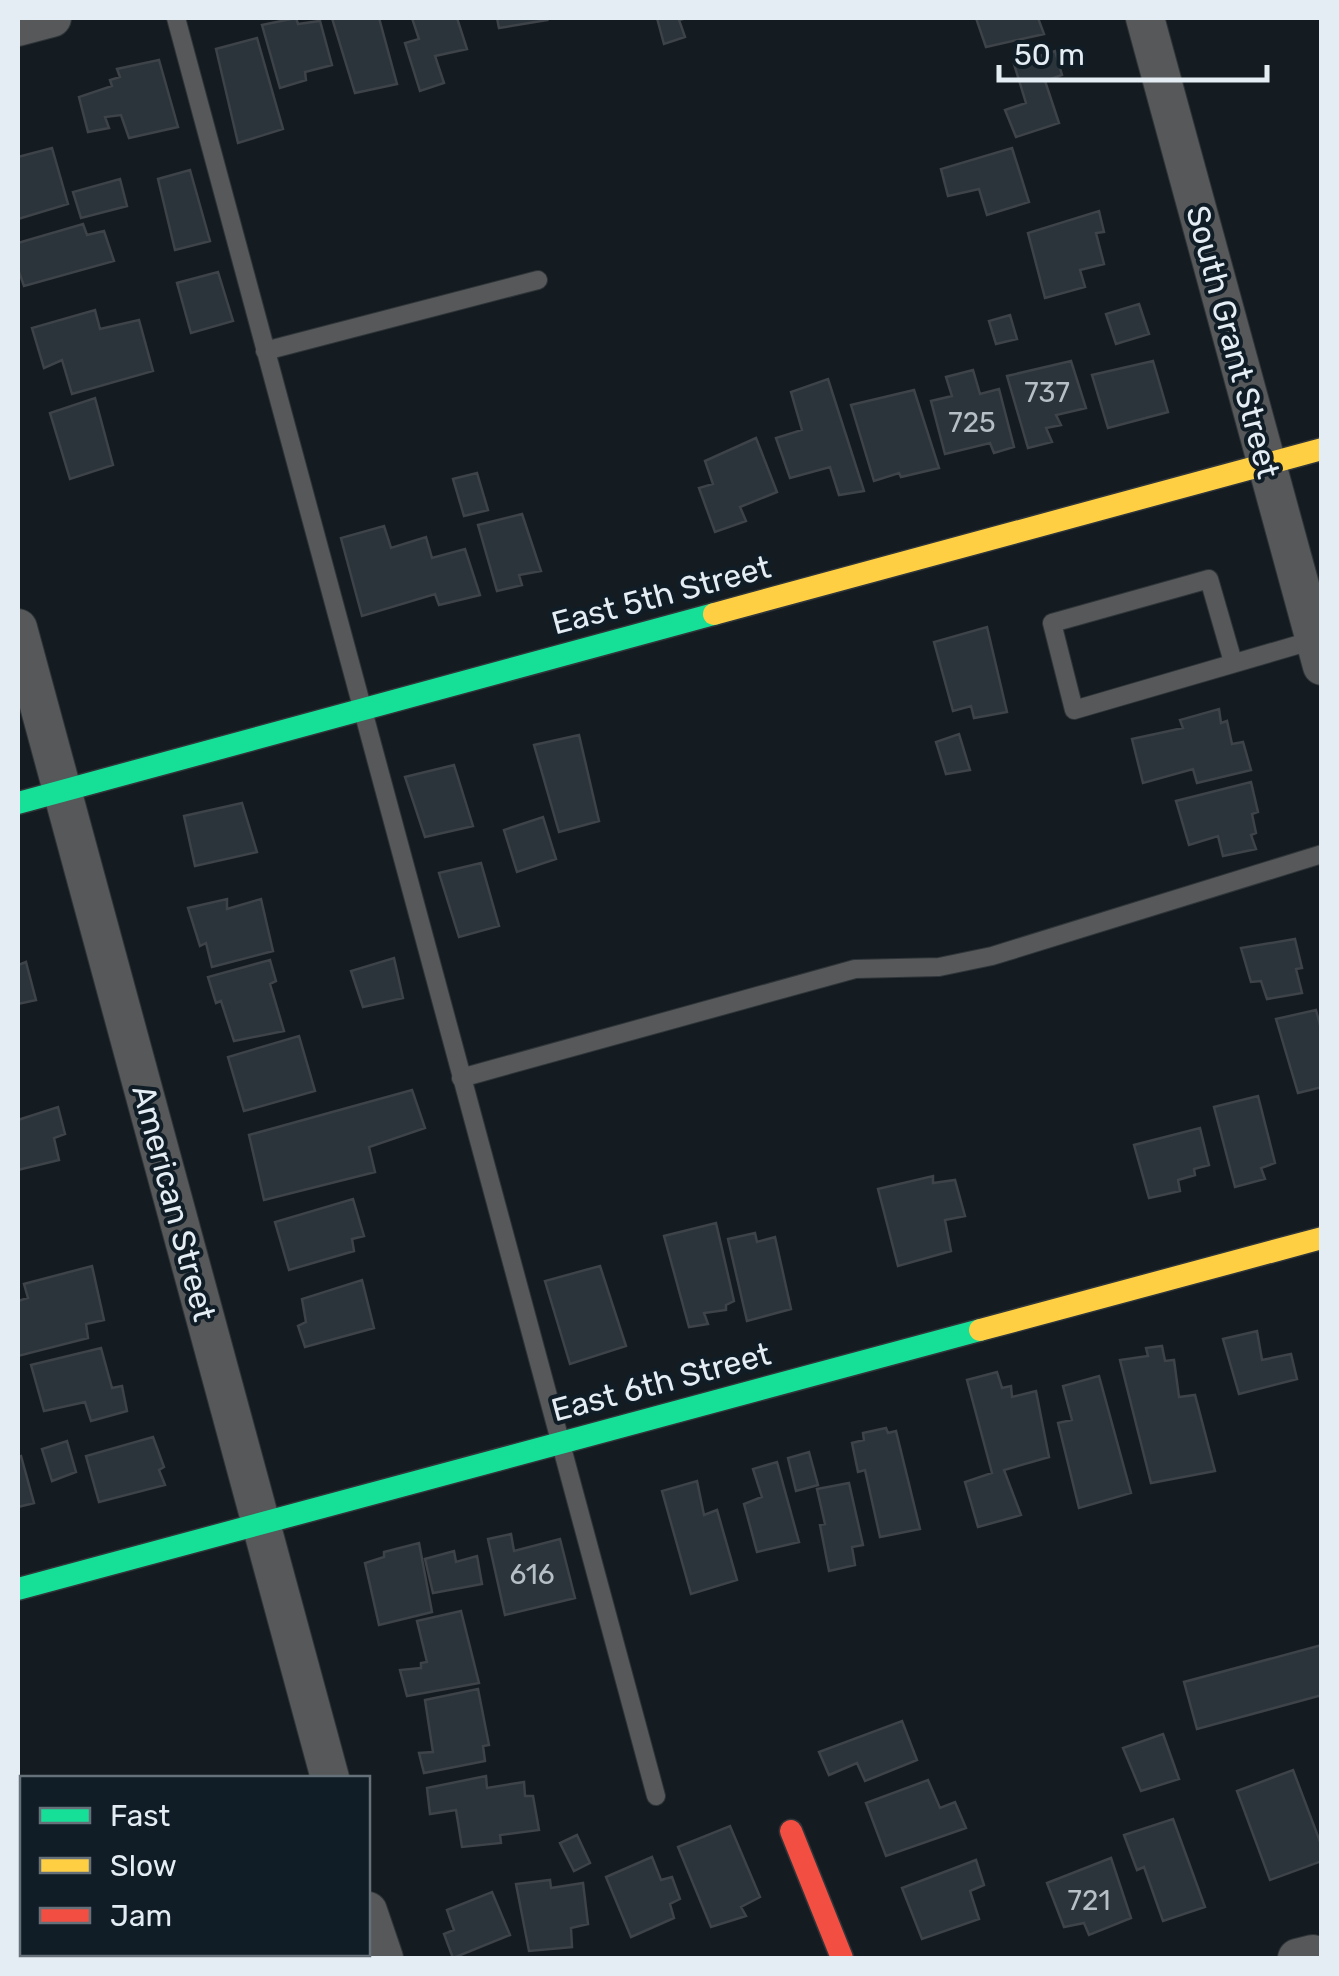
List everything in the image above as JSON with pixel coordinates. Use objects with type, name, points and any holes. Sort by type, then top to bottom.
[{"type":"street","points":[[18,27],[52,18]]},
{"type":"street","name":"South Grant Street","points":[[1144,18],[1318,653]]},
{"type":"street","name":"East 5th Street","points":[[18,803],[1322,449]]},
{"type":"street","name":"American Street","points":[[18,628],[329,1776]]},
{"type":"street","name":"East 6th Street","points":[[18,1589],[1322,1238]]},
{"type":"street","points":[[791,1832],[842,1958]]},
{"type":"street","points":[[370,1917],[384,1958]]},
{"type":"lane","points":[[176,18],[656,1796]]},
{"type":"lane","points":[[265,352],[538,280]]},
{"type":"lane","points":[[1233,662],[1209,579],[1052,623],[1074,710],[1233,662],[1318,653]]},
{"type":"lane","points":[[460,1078],[855,969],[938,967],[992,956],[1322,854]]},
{"type":"building","points":[[296,18],[298,24],[320,21],[332,65],[305,72],[306,80],[280,88],[262,25]]},
{"type":"building","points":[[332,18],[379,18],[397,84],[355,93]]},
{"type":"building","points":[[412,18],[457,18],[467,49],[435,56],[444,83],[420,91],[405,43],[419,39]]},
{"type":"building","points":[[497,18],[546,18],[547,20],[499,28]]},
{"type":"building","points":[[657,18],[687,18],[679,20],[685,37],[664,44]]},
{"type":"building","points":[[976,18],[1038,18],[1044,34],[986,47]]},
{"type":"building","points":[[257,38],[283,129],[238,143],[216,49]]},
{"type":"building","points":[[1055,51],[1062,75],[1045,81],[1059,123],[1016,137],[1005,110],[1026,103],[1014,64]]},
{"type":"building","points":[[159,60],[178,127],[129,138],[121,115],[105,117],[109,128],[88,132],[79,97],[112,86],[110,80],[120,77],[117,69]]},
{"type":"building","points":[[52,148],[68,204],[18,219],[18,157]]},
{"type":"building","points":[[1012,148],[1029,202],[987,215],[979,189],[948,196],[941,169]]},
{"type":"building","points":[[190,170],[210,241],[175,250],[158,179]]},
{"type":"building","points":[[120,179],[127,206],[81,218],[73,192]]},
{"type":"building","points":[[1099,211],[1104,232],[1096,233],[1104,264],[1080,270],[1085,287],[1045,298],[1028,233]]},
{"type":"building","points":[[83,224],[87,235],[104,231],[114,261],[24,286],[18,269],[18,243]]},
{"type":"building","points":[[218,272],[233,321],[191,333],[177,283]]},
{"type":"building","points":[[1139,304],[1149,334],[1116,344],[1106,314]]},
{"type":"building","points":[[95,310],[100,329],[139,320],[153,371],[72,394],[62,360],[44,368],[32,328]]},
{"type":"building","points":[[1010,315],[1017,339],[996,344],[989,321]]},
{"type":"building","points":[[1071,361],[1086,408],[1056,415],[1061,425],[1046,428],[1052,442],[1028,448],[1007,376]]},
{"type":"building","points":[[1153,361],[1168,412],[1108,428],[1092,375]]},
{"type":"building","points":[[973,370],[980,394],[999,389],[1014,447],[994,453],[990,443],[945,454],[931,401],[952,396],[946,377]]},
{"type":"building","points":[[828,379],[864,491],[839,495],[830,467],[790,478],[776,438],[802,430],[791,392]]},
{"type":"building","points":[[914,390],[939,468],[874,481],[851,405]]},
{"type":"building","points":[[95,398],[113,465],[70,479],[50,413]]},
{"type":"building","points":[[756,438],[777,492],[740,507],[746,521],[715,532],[699,488],[713,484],[705,461]]},
{"type":"building","points":[[477,473],[488,510],[464,516],[453,479]]},
{"type":"building","points":[[522,514],[541,571],[519,575],[522,585],[497,591],[478,525]]},
{"type":"building","points":[[384,526],[391,548],[426,537],[432,558],[465,549],[480,595],[439,605],[435,594],[362,616],[341,538]]},
{"type":"building","points":[[987,627],[1007,712],[974,718],[971,706],[953,711],[934,642]]},
{"type":"building","points":[[1219,709],[1221,723],[1227,721],[1232,744],[1243,742],[1251,770],[1197,783],[1193,769],[1143,783],[1132,739],[1183,728],[1180,720]]},
{"type":"building","points":[[959,734],[970,770],[946,774],[936,742]]},
{"type":"building","points":[[579,735],[599,821],[559,832],[534,745]]},
{"type":"building","points":[[454,765],[473,826],[425,837],[405,777]]},
{"type":"building","points":[[1251,782],[1258,812],[1252,814],[1256,833],[1251,835],[1256,849],[1223,856],[1218,836],[1189,845],[1176,801]]},
{"type":"building","points":[[242,803],[257,852],[195,866],[184,816]]},
{"type":"building","points":[[543,817],[556,859],[517,872],[504,830]]},
{"type":"building","points":[[481,863],[499,926],[459,937],[439,873]]},
{"type":"building","points":[[227,899],[227,909],[261,899],[273,951],[212,967],[206,943],[200,946],[188,908]]},
{"type":"building","points":[[1295,939],[1302,968],[1296,969],[1302,993],[1267,999],[1261,981],[1251,982],[1241,948]]},
{"type":"building","points":[[394,958],[403,998],[363,1007],[351,971]]},
{"type":"building","points":[[270,960],[276,981],[270,984],[284,1031],[234,1041],[221,1001],[216,1003],[208,977]]},
{"type":"building","points":[[26,962],[36,1000],[18,1004],[18,965]]},
{"type":"building","points":[[1316,1010],[1322,1033],[1322,1087],[1298,1093],[1276,1019]]},
{"type":"building","points":[[299,1036],[315,1091],[244,1111],[228,1057]]},
{"type":"building","points":[[412,1090],[425,1128],[369,1147],[375,1172],[264,1200],[249,1135]]},
{"type":"building","points":[[1258,1096],[1275,1163],[1261,1168],[1265,1179],[1235,1187],[1214,1107]]},
{"type":"building","points":[[58,1107],[65,1134],[54,1138],[59,1160],[18,1170],[18,1120]]},
{"type":"building","points":[[1200,1128],[1209,1165],[1178,1180],[1180,1191],[1149,1198],[1134,1145]]},
{"type":"building","points":[[933,1176],[933,1183],[955,1180],[965,1216],[945,1220],[951,1251],[898,1266],[878,1189]]},
{"type":"building","points":[[353,1199],[364,1236],[352,1239],[354,1251],[289,1270],[275,1222]]},
{"type":"building","points":[[716,1223],[734,1301],[726,1305],[726,1310],[704,1313],[708,1324],[689,1327],[664,1236]]},
{"type":"building","points":[[755,1233],[757,1242],[775,1237],[791,1309],[747,1321],[728,1239]]},
{"type":"building","points":[[92,1266],[104,1320],[86,1324],[88,1338],[18,1356],[18,1301],[28,1298],[24,1284]]},
{"type":"building","points":[[600,1266],[626,1346],[570,1364],[545,1281]]},
{"type":"building","points":[[362,1280],[374,1328],[305,1347],[298,1326],[306,1322],[302,1299]]},
{"type":"building","points":[[1257,1331],[1262,1360],[1291,1354],[1297,1379],[1239,1394],[1223,1339]]},
{"type":"building","points":[[1162,1346],[1165,1361],[1174,1360],[1179,1397],[1195,1395],[1215,1471],[1151,1483],[1120,1360],[1148,1356],[1146,1348]]},
{"type":"building","points":[[101,1348],[112,1388],[122,1386],[127,1411],[91,1421],[85,1402],[44,1411],[31,1365]]},
{"type":"building","points":[[997,1372],[1002,1388],[1011,1386],[1012,1397],[1036,1391],[1049,1457],[1004,1470],[1021,1515],[978,1527],[965,1482],[992,1473],[967,1380]]},
{"type":"building","points":[[1099,1376],[1131,1493],[1079,1508],[1058,1423],[1072,1420],[1063,1386]]},
{"type":"building","points":[[886,1428],[888,1433],[896,1431],[920,1529],[880,1537],[865,1470],[858,1472],[852,1443],[864,1440],[863,1433]]},
{"type":"building","points":[[153,1437],[164,1467],[159,1470],[165,1485],[99,1502],[86,1456]]},
{"type":"building","points":[[67,1441],[76,1472],[52,1481],[42,1449]]},
{"type":"building","points":[[809,1452],[818,1485],[796,1491],[788,1458]]},
{"type":"building","points":[[21,1456],[34,1503],[18,1507],[18,1457]]},
{"type":"building","points":[[777,1462],[799,1542],[757,1552],[744,1504],[762,1497],[753,1469]]},
{"type":"building","points":[[697,1481],[704,1515],[717,1510],[737,1580],[691,1594],[662,1491]]},
{"type":"building","points":[[849,1483],[863,1545],[852,1547],[855,1565],[829,1571],[817,1489]]},
{"type":"building","points":[[511,1534],[514,1551],[560,1539],[575,1598],[505,1615],[488,1539]]},
{"type":"building","points":[[419,1543],[432,1612],[379,1625],[365,1563],[384,1557],[384,1552]]},
{"type":"building","points":[[454,1551],[456,1562],[477,1556],[482,1584],[433,1593],[425,1559]]},
{"type":"building","points":[[461,1611],[479,1683],[407,1696],[400,1670],[421,1668],[421,1663],[427,1662],[417,1621]]},
{"type":"building","points":[[1322,1645],[1322,1695],[1197,1729],[1184,1682]]},
{"type":"building","points":[[478,1689],[489,1745],[483,1746],[485,1761],[424,1773],[419,1753],[433,1752],[425,1700]]},
{"type":"building","points":[[902,1721],[917,1760],[865,1781],[857,1763],[829,1775],[819,1752]]},
{"type":"building","points":[[1163,1734],[1179,1779],[1141,1791],[1123,1748]]},
{"type":"building","points":[[1293,1770],[1322,1847],[1322,1861],[1270,1880],[1237,1791]]},
{"type":"building","points":[[486,1776],[487,1788],[524,1782],[525,1796],[533,1796],[539,1830],[500,1835],[501,1843],[462,1847],[456,1810],[430,1814],[427,1788]]},
{"type":"building","points":[[928,1780],[940,1808],[955,1802],[966,1828],[886,1856],[866,1803]]},
{"type":"building","points":[[1173,1819],[1205,1907],[1163,1921],[1144,1867],[1137,1870],[1124,1835]]},
{"type":"building","points":[[730,1826],[760,1897],[741,1907],[746,1916],[711,1927],[678,1847]]},
{"type":"building","points":[[577,1835],[590,1863],[574,1871],[560,1843]]},
{"type":"building","points":[[652,1857],[661,1880],[672,1877],[680,1899],[670,1904],[674,1918],[631,1937],[606,1877]]},
{"type":"building","points":[[1111,1858],[1131,1918],[1089,1935],[1084,1923],[1064,1927],[1047,1883]]},
{"type":"building","points":[[976,1860],[984,1885],[970,1891],[979,1919],[922,1939],[902,1888]]},
{"type":"building","points":[[550,1880],[551,1888],[583,1883],[588,1924],[571,1928],[572,1947],[529,1951],[516,1884]]},
{"type":"building","points":[[492,1892],[510,1935],[453,1958],[444,1934],[454,1930],[447,1910]]},
{"type":"traffic: fast","points":[[18,803],[714,614]]},
{"type":"traffic: fast","points":[[18,1589],[980,1330]]},
{"type":"traffic: slow","points":[[714,614],[1322,449]]},
{"type":"traffic: slow","points":[[980,1330],[1322,1238]]},
{"type":"traffic: jam","points":[[791,1831],[842,1958]]}]
